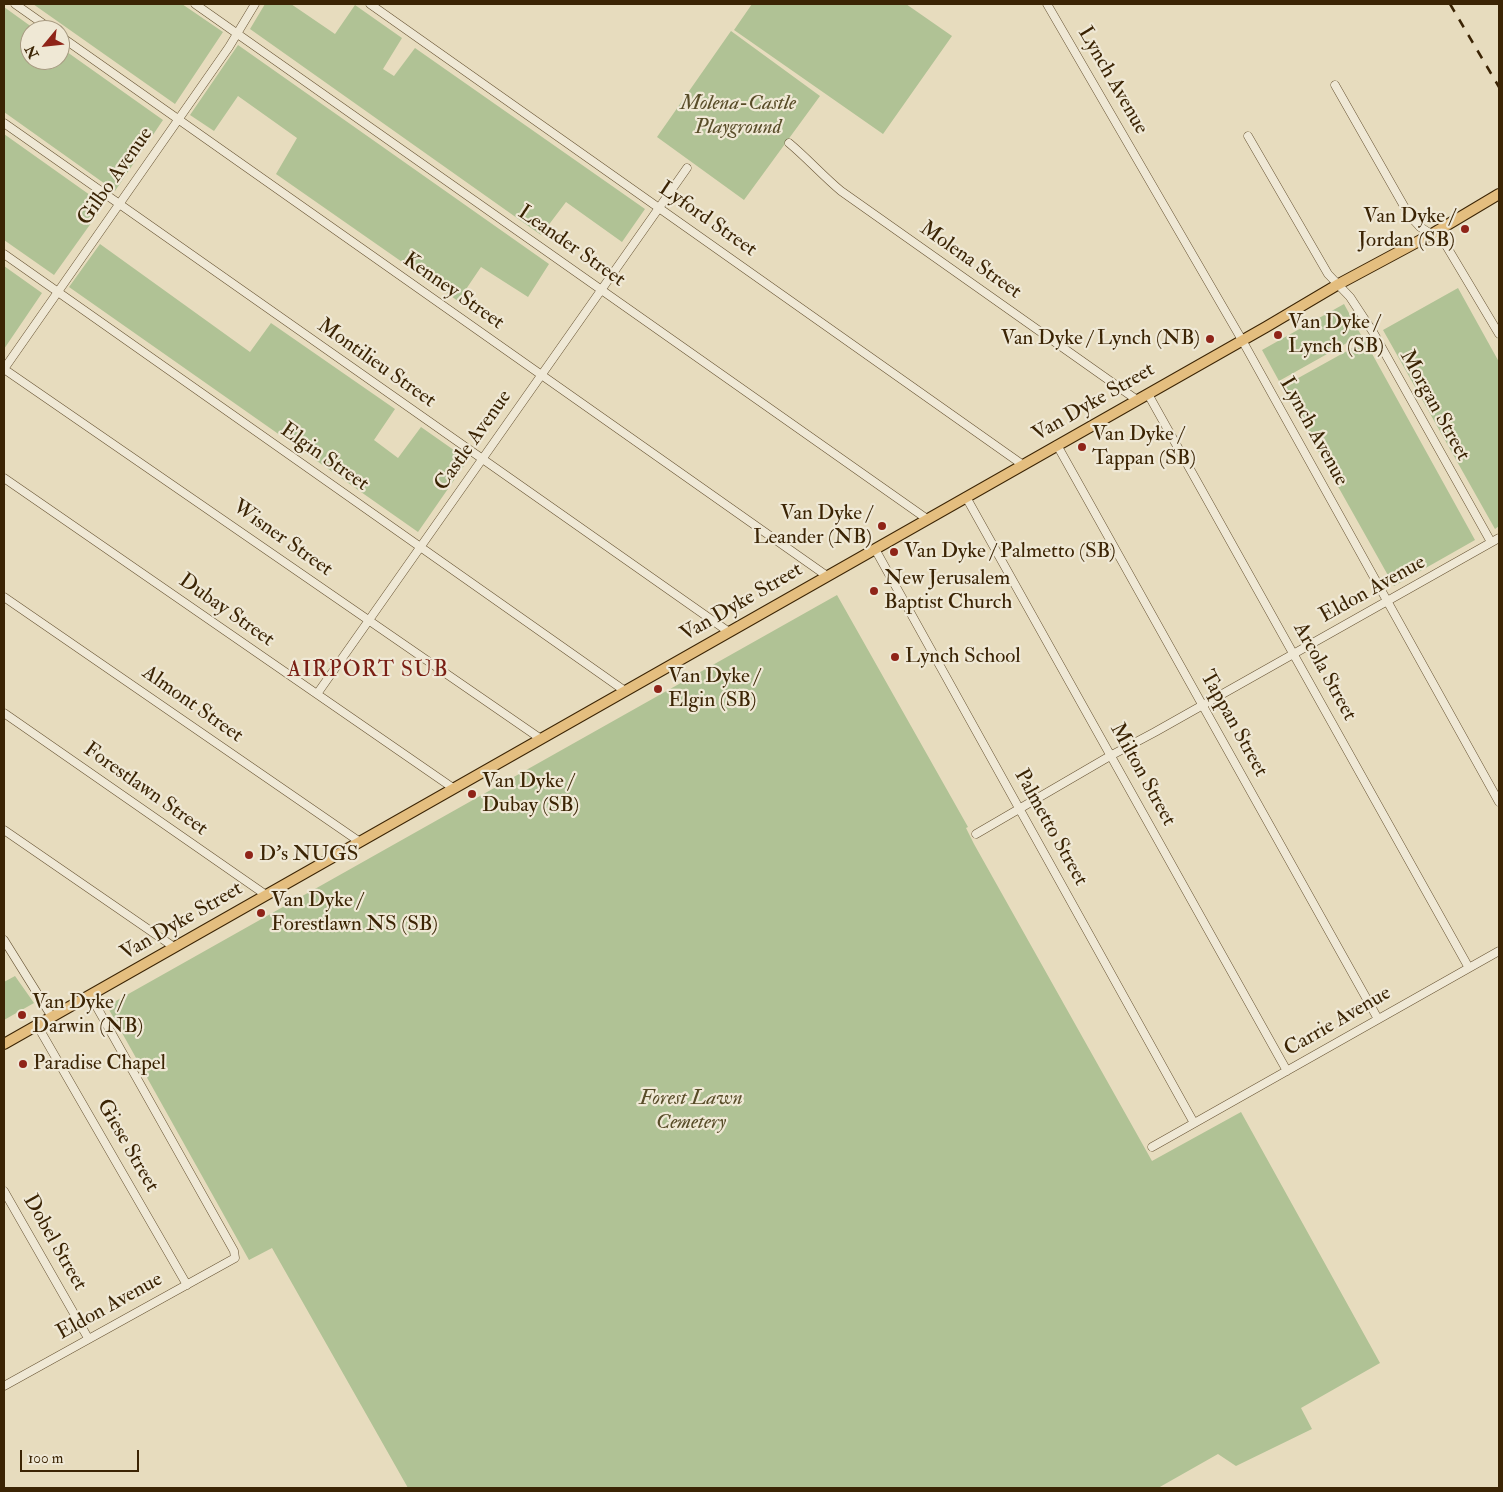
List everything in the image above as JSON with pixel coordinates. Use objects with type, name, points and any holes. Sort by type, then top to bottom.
[{"type":"main road","name":"Van Dyke Street","points":[[4,1044],[1148,394],[1337,284],[1432,234],[1499,194]]},
{"type":"street","points":[[15,4],[38,20]]},
{"type":"street","name":"Leander Street","points":[[196,4],[927,519]]},
{"type":"street","name":"Gilbo Avenue","points":[[4,369],[238,33],[255,4]]},
{"type":"street","name":"Lyford Street","points":[[370,4],[1023,465]]},
{"type":"street","name":"Lynch Avenue","points":[[1048,4],[1242,340],[1499,802]]},
{"type":"street","name":"Kenney Street","points":[[70,43],[827,576]]},
{"type":"street","points":[[1335,85],[1409,215],[1416,223],[1444,242],[1499,334]]},
{"type":"street","name":"Montilieu Street","points":[[4,123],[729,632]]},
{"type":"street","name":"Morgan Street","points":[[1248,136],[1328,274],[1350,297],[1373,332],[1491,542]]},
{"type":"street","name":"Molena Street","points":[[789,143],[841,191],[1137,400]]},
{"type":"street","name":"Castle Avenue","points":[[316,694],[686,168]]},
{"type":"street","name":"Elgin Street","points":[[4,254],[625,691]]},
{"type":"street","name":"Wisner Street","points":[[4,369],[541,738]]},
{"type":"street","name":"Arcola Street","points":[[1148,394],[1469,968]]},
{"type":"street","name":"Tappan Street","points":[[1057,445],[1378,1019]]},
{"type":"street","name":"Dubay Street","points":[[4,478],[454,788]]},
{"type":"street","name":"Milton Street","points":[[966,497],[1287,1070]]},
{"type":"street","name":"Eldon Avenue","points":[[976,834],[1110,756],[1499,538]]},
{"type":"street","name":"Palmetto Street","points":[[875,549],[1194,1123]]},
{"type":"street","name":"Almont Street","points":[[4,597],[360,842]]},
{"type":"street","name":"Forestlawn Street","points":[[4,713],[266,895]]},
{"type":"street","points":[[4,830],[174,947]]},
{"type":"street","points":[[4,940],[52,1017]]},
{"type":"street","name":"Carrie Avenue","points":[[1152,1147],[1499,951]]},
{"type":"street","name":"Eldon Avenue","points":[[4,1386],[88,1338],[233,1260],[235,1255],[234,1250],[90,995]]},
{"type":"street","name":"Giese Street","points":[[38,1025],[186,1285]]},
{"type":"street","name":"Dobel Street","points":[[4,1191],[88,1338]]},
{"type":"green space","points":[[33,4],[182,4],[223,32],[175,104],[70,30],[70,20],[56,20]]},
{"type":"green space","points":[[265,4],[291,4],[335,34],[355,5],[402,38],[383,69],[394,76],[415,48],[645,209],[622,242],[566,202],[541,235],[250,29]]},
{"type":"green space","points":[[752,4],[906,4],[952,36],[883,134],[734,30]]},
{"type":"green space","points":[[4,7],[22,20],[20,20],[20,70],[70,70],[70,54],[163,120],[115,191],[4,112]]},
{"type":"green space","name":"Molena-Castle Playground","points":[[731,31],[820,96],[744,200],[657,137]]},
{"type":"green space","points":[[238,45],[549,264],[528,297],[481,267],[458,301],[276,174],[297,138],[238,96],[214,131],[190,115]]},
{"type":"green space","points":[[4,134],[104,205],[54,275],[4,240]]},
{"type":"green space","points":[[100,244],[250,352],[271,323],[395,409],[374,440],[398,458],[421,427],[468,460],[418,532],[69,287]]},
{"type":"green space","points":[[4,266],[42,293],[4,349]]},
{"type":"green space","points":[[1458,288],[1499,362],[1499,526],[1495,529],[1383,330]]},
{"type":"green space","points":[[1344,304],[1361,335],[1279,381],[1262,350]]},
{"type":"green space","points":[[1365,341],[1475,540],[1394,586],[1282,387]]},
{"type":"green space","name":"Forest Lawn Cemetery","points":[[837,595],[968,827],[966,828],[974,844],[1152,1161],[1241,1112],[1380,1363],[1301,1408],[1312,1429],[1236,1466],[1218,1454],[1158,1488],[408,1488],[272,1248],[249,1260],[107,1006]]},
{"type":"green space","points":[[15,976],[34,1003],[4,1020],[4,982]]},
{"type":"railway","points":[[1450,4],[1499,87]]},
{"type":"place","name":"Van Dyke / Jordan (SB)","points":[[1465,229]]},
{"type":"place","name":"Van Dyke / Lynch (SB)","points":[[1278,335]]},
{"type":"place","name":"Van Dyke / Lynch (NB)","points":[[1210,339]]},
{"type":"place","name":"Van Dyke / Tappan (SB)","points":[[1082,447]]},
{"type":"place","name":"Van Dyke / Leander (NB)","points":[[882,526]]},
{"type":"place","name":"Van Dyke / Palmetto (SB)","points":[[894,552]]},
{"type":"place","name":"New Jerusalem Baptist Church","points":[[874,591]]},
{"type":"place","name":"Lynch School","points":[[895,657]]},
{"type":"place","name":"Van Dyke / Elgin (SB)","points":[[658,689]]},
{"type":"place","name":"Van Dyke / Dubay (SB)","points":[[472,794]]},
{"type":"place","name":"D's NUGS","points":[[249,855]]},
{"type":"place","name":"Van Dyke / Forestlawn NS (SB)","points":[[261,913]]},
{"type":"place","name":"Van Dyke / Darwin (NB)","points":[[22,1015]]},
{"type":"place","name":"Paradise Chapel","points":[[23,1064]]},
{"type":"district","name":"AIRPORT SUB","points":[[368,671]]}]
